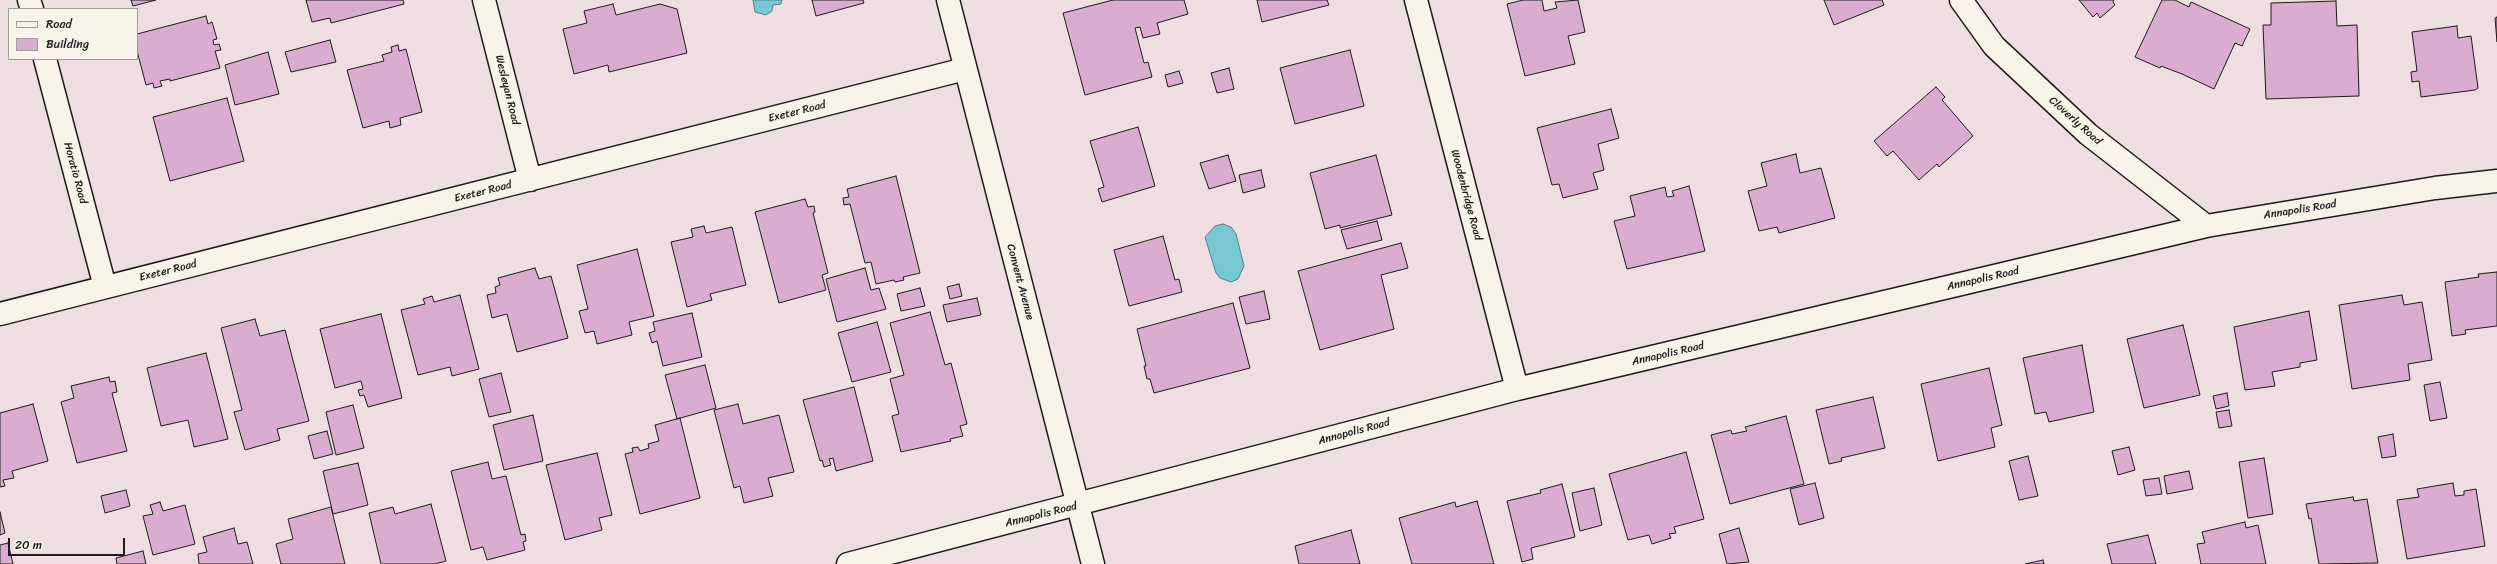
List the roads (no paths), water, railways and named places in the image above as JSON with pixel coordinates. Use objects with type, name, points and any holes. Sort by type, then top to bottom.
[{"type":"street","name":"Wesleyan Road","points":[[484,0],[530,180]]},
{"type":"street","name":"Convent Avenue","points":[[948,0],[1093,564]]},
{"type":"street","name":"Woodenbridge Road","points":[[1416,0],[1517,390]]},
{"type":"street","name":"Cloverly Road","points":[[1961,0],[1994,46],[2088,134],[2206,226]]},
{"type":"street","name":"Horatio Road","points":[[45,60],[105,287]]},
{"type":"street","name":"Exeter Road","points":[[0,314],[965,69]]},
{"type":"street","name":"Annapolis Road","points":[[848,564],[1517,390],[2206,226],[2435,188],[2497,181]]},
{"type":"water","points":[[753,0],[782,0],[781,4],[773,5],[772,11],[766,15],[755,12]]},
{"type":"water","points":[[1223,224],[1231,227],[1236,234],[1244,266],[1238,279],[1231,282],[1220,278],[1216,273],[1205,237],[1215,226]]}]
